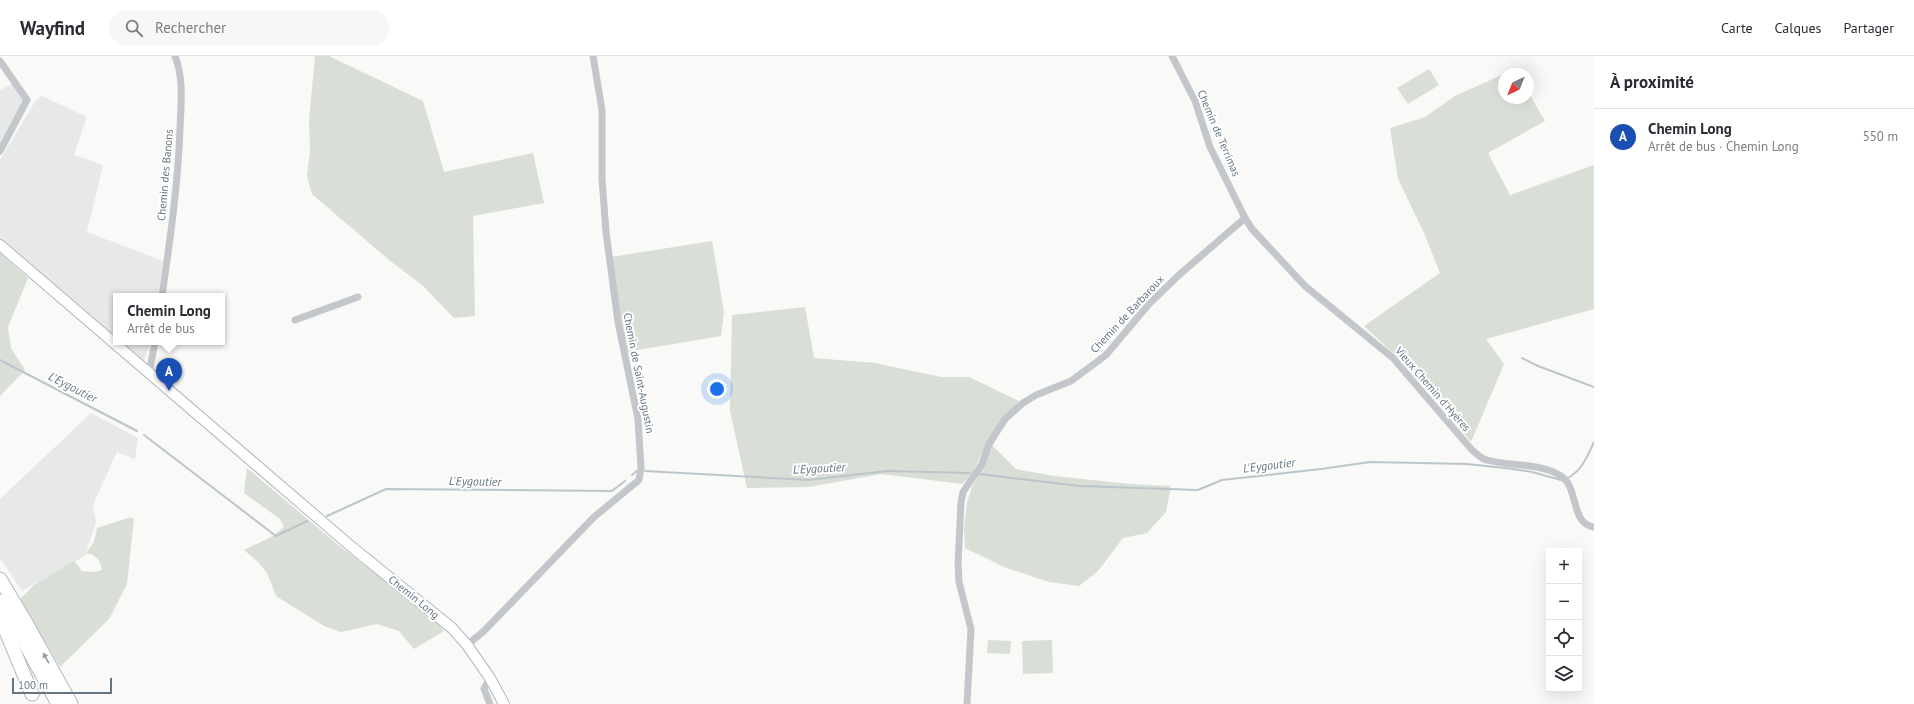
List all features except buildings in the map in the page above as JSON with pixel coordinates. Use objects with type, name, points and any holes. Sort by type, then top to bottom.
[{"type":"highway","points":[[0,579],[26,621],[71,704]]},
{"type":"highway","points":[[0,601],[58,704]]},
{"type":"highway","points":[[0,617],[32,694]]},
{"type":"main road","name":"Chemin Long","points":[[0,245],[113,342]]},
{"type":"main road","name":"Chemin Long","points":[[116,345],[354,548],[452,628],[467,645],[490,678],[502,700]]},
{"type":"street","name":"Chemin des Banons","points":[[162,293],[179,164],[181,107],[180,71],[175,56]]},
{"type":"street","name":"Chemin de Saint-Augustin","points":[[467,645],[484,631],[594,517],[639,480],[641,468],[638,419],[618,322],[606,232],[602,179],[602,110],[593,56]]},
{"type":"street","name":"Chemin de Terrimas","points":[[1172,56],[1195,101],[1210,147],[1245,218]]},
{"type":"street","points":[[0,61],[27,100],[0,152]]},
{"type":"street","name":"Vieux Chemin d'Hyères","points":[[1245,218],[1264,243],[1305,286],[1393,358],[1472,450],[1485,460],[1527,466],[1561,476],[1570,485],[1578,514],[1590,527],[1594,527]]},
{"type":"street","name":"Chemin de Barbaroux","points":[[968,704],[971,629],[959,582],[958,570],[961,502],[963,492],[982,464],[990,444],[1005,419],[1023,403],[1036,395],[1071,381],[1106,356],[1149,304],[1174,279],[1245,218]]},
{"type":"street","points":[[295,320],[358,297]]},
{"type":"street","points":[[149,373],[154,345]]},
{"type":"street","points":[[490,678],[484,689],[490,704]]},
{"type":"shaded area","points":[[315,56],[329,56],[423,101],[444,172],[533,153],[544,203],[473,216],[475,316],[454,318],[422,285],[389,260],[312,194],[307,176],[310,151],[309,121]]},
{"type":"shaded area","points":[[1429,69],[1439,85],[1408,104],[1397,88]]},
{"type":"shaded area","points":[[1498,77],[1498,104],[1534,104],[1534,102],[1545,121],[1488,153],[1510,195],[1594,165],[1594,309],[1486,339],[1504,364],[1471,442],[1433,395],[1407,366],[1364,326],[1440,273],[1424,233],[1398,179],[1390,128],[1425,117],[1455,96]]},
{"type":"shaded area","points":[[12,84],[24,100],[0,145],[0,90]]},
{"type":"shaded area","points":[[42,96],[87,117],[74,155],[103,165],[87,232],[163,261],[158,293],[113,293],[113,334],[0,240],[0,160],[36,100]]},
{"type":"shaded area","points":[[712,241],[724,312],[721,336],[626,352],[611,257]]},
{"type":"shaded area","points":[[0,253],[28,278],[8,327],[11,348],[25,370],[0,396]]},
{"type":"shaded area","points":[[805,307],[814,358],[875,363],[941,377],[969,377],[1019,401],[993,432],[975,468],[962,484],[881,474],[809,487],[747,488],[730,411],[732,315]]},
{"type":"shaded area","points":[[125,345],[150,345],[144,361]]},
{"type":"shaded area","points":[[91,413],[138,438],[135,459],[117,452],[93,505],[96,522],[85,556],[22,591],[0,558],[0,499]]},
{"type":"shaded area","points":[[992,445],[1016,469],[1054,476],[1130,484],[1171,486],[1166,512],[1147,533],[1123,538],[1098,571],[1079,586],[1049,582],[1004,567],[965,548],[964,529],[967,502],[972,487],[984,466]]},
{"type":"shaded area","points":[[247,468],[337,544],[437,622],[444,631],[414,649],[399,631],[377,624],[341,632],[324,626],[276,596],[267,573],[257,561],[244,550],[273,536],[284,527],[280,519],[244,493]]},
{"type":"shaded area","points":[[128,518],[134,518],[127,584],[109,619],[60,667],[20,599],[34,585],[74,561],[82,571],[95,572],[102,570],[97,558],[86,553],[94,542],[97,528]]},
{"type":"shaded area","points":[[988,640],[1011,641],[1010,654],[987,653]]},
{"type":"shaded area","points":[[1052,640],[1053,673],[1023,674],[1022,641]]},
{"type":"waterway","points":[[1522,358],[1538,366],[1594,387]]},
{"type":"waterway","name":"L'Eygoutier","points":[[0,360],[137,431]]},
{"type":"waterway","name":"L'Eygoutier","points":[[144,435],[276,536],[307,521]]},
{"type":"waterway","name":"L'Eygoutier","points":[[1568,478],[1581,467],[1594,442]]},
{"type":"waterway","name":"L'Eygoutier","points":[[979,474],[1080,486],[1198,490],[1222,480],[1370,462],[1467,464],[1532,472],[1561,480]]},
{"type":"waterway","name":"L'Eygoutier","points":[[632,475],[638,470]]},
{"type":"waterway","name":"L'Eygoutier","points":[[645,471],[809,480],[887,471],[970,473]]},
{"type":"waterway","name":"L'Eygoutier","points":[[327,516],[386,489],[612,491],[625,481]]},
{"type":"place","name":"Chemin Long","points":[[169,391]]}]
